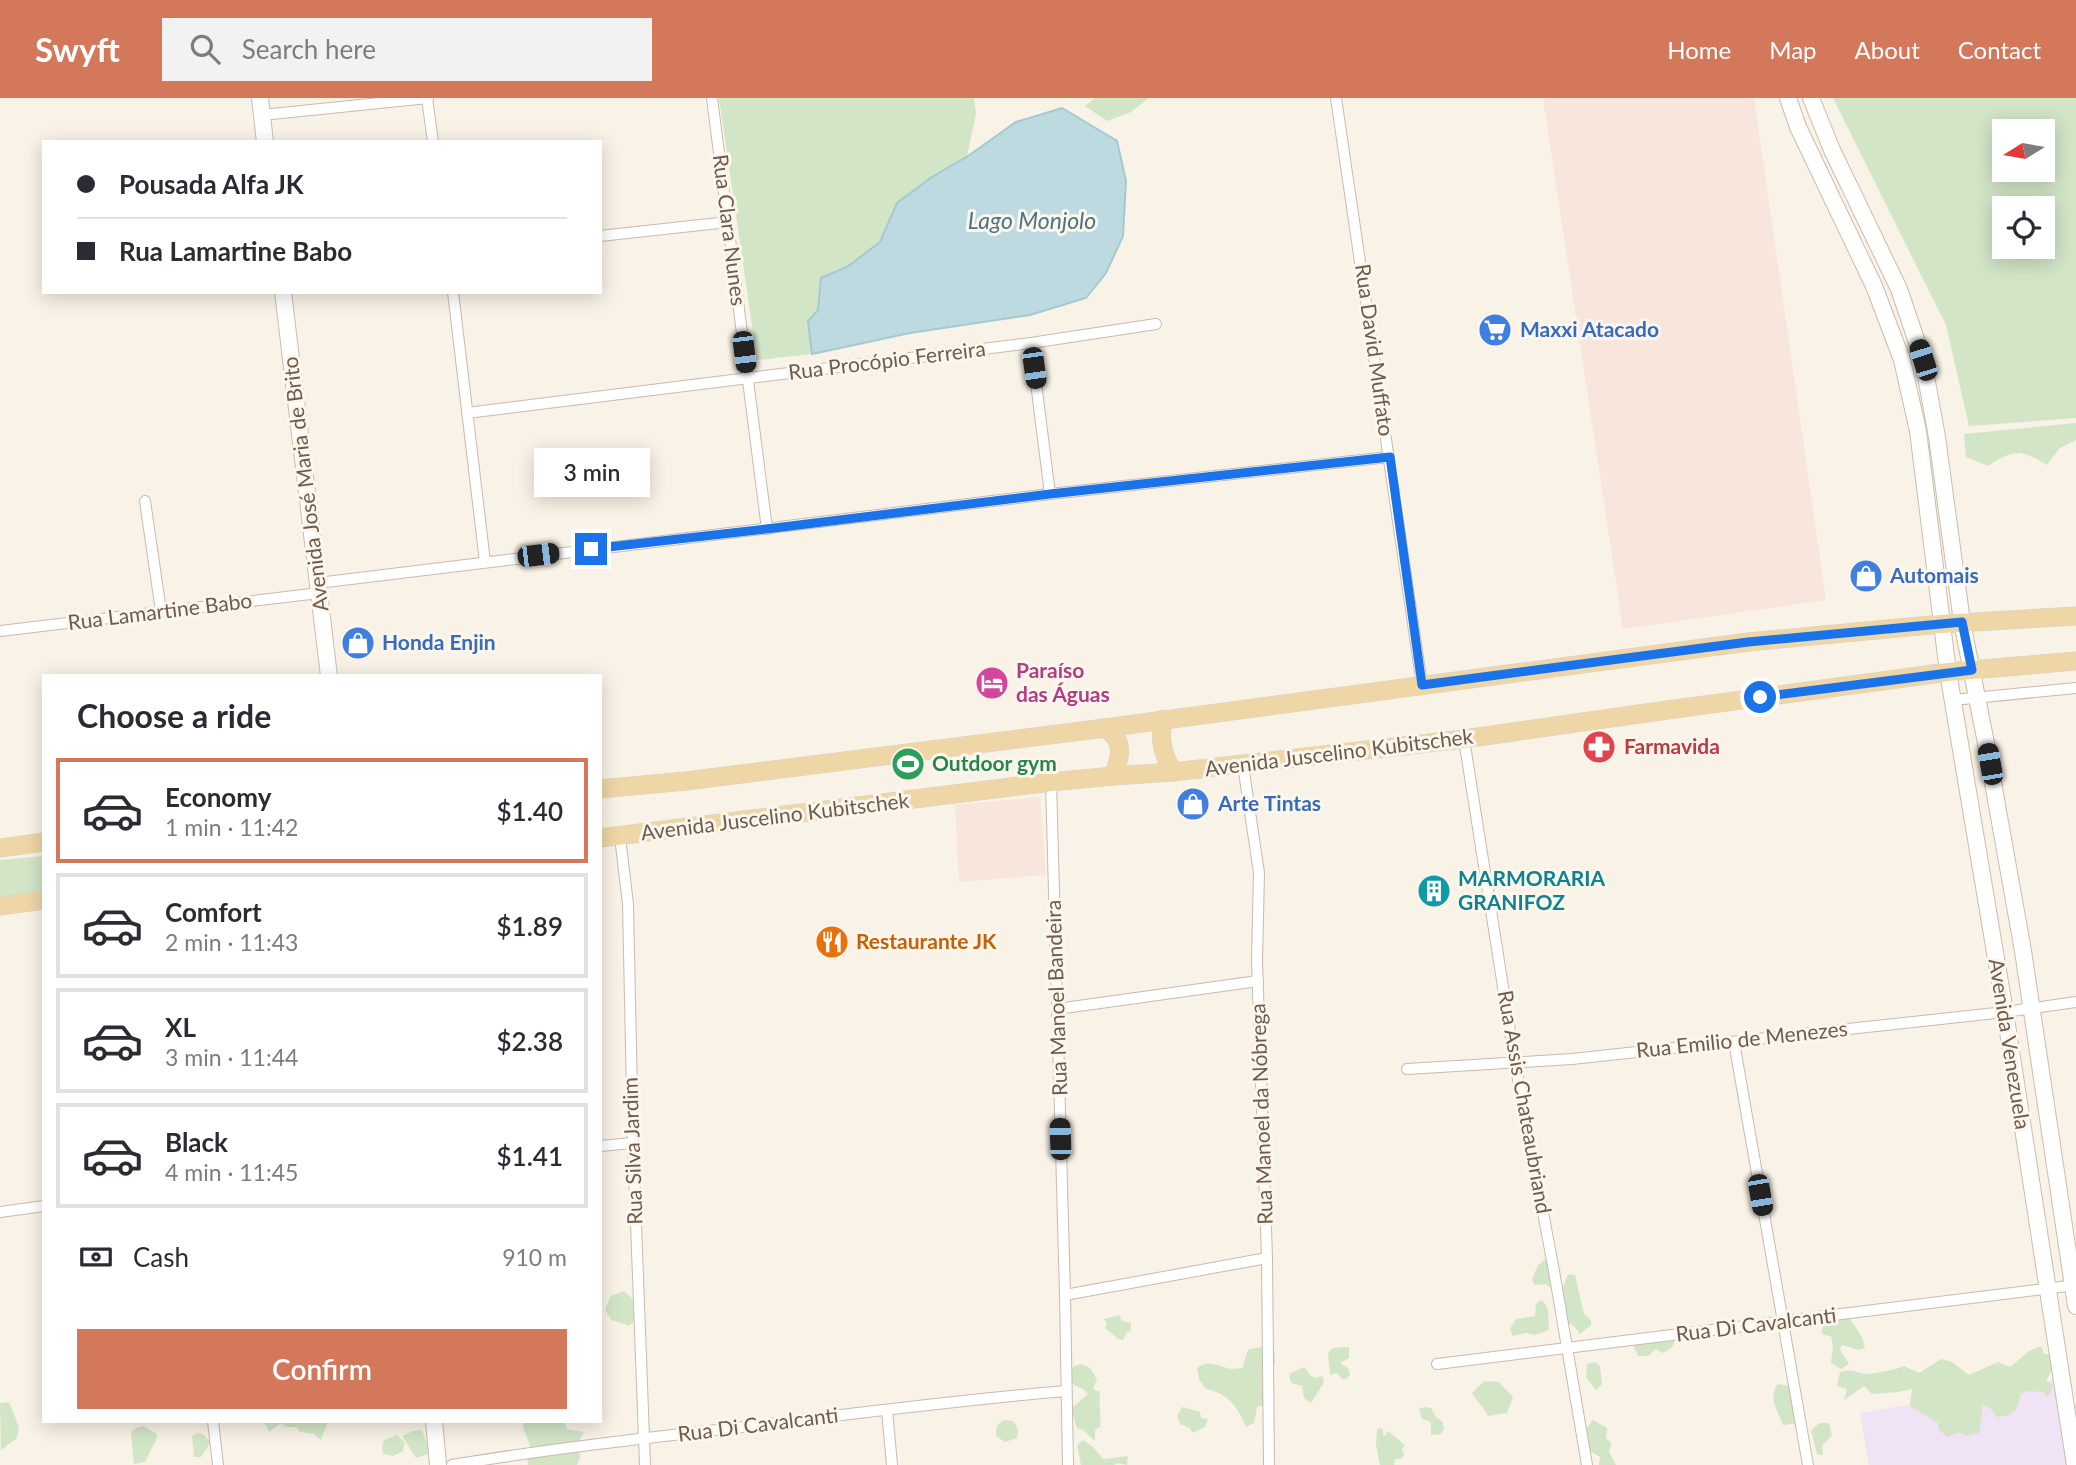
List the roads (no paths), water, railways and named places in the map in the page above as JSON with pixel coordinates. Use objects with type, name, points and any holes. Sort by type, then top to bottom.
[{"type":"main road","points":[[260,98],[265,140]]},
{"type":"main road","name":"Avenida Venezuela","points":[[1788,98],[1798,127],[1874,286],[1902,360],[1918,430],[1948,672],[2005,1012],[2075,1465]]},
{"type":"main road","name":"Avenida Venezuela","points":[[1811,98],[1832,150],[1899,289],[1923,360],[1937,437],[1962,622],[1990,764],[2032,1008],[2076,1306]]},
{"type":"main road","name":"Avenida José Maria de Brito","points":[[284,294],[329,674]]},
{"type":"main road","points":[[602,789],[687,781],[1105,728],[1748,642],[1962,622],[2076,616]]},
{"type":"main road","name":"Avenida Juscelino Kubitschek","points":[[602,838],[1051,782],[1243,765],[1464,739],[1948,672],[2076,662]]},
{"type":"main road","points":[[1163,719],[1160,735],[1162,745],[1165,758],[1174,772]]},
{"type":"main road","points":[[1105,728],[1112,732],[1120,748],[1120,760],[1113,776]]},
{"type":"main road","points":[[0,848],[42,842]]},
{"type":"main road","points":[[0,906],[42,900]]},
{"type":"main road","points":[[434,1423],[438,1465]]},
{"type":"street","points":[[262,115],[427,98],[433,140]]},
{"type":"street","name":"Rua Clara Nunes","points":[[712,98],[766,529]]},
{"type":"street","name":"Rua David Muffato","points":[[1336,98],[1422,685]]},
{"type":"street","points":[[602,236],[728,222]]},
{"type":"street","points":[[453,294],[485,562]]},
{"type":"street","name":"Rua Procópio Ferreira","points":[[467,413],[1031,343],[1156,324]]},
{"type":"street","points":[[1031,343],[1050,494]]},
{"type":"street","name":"Rua Lamartine Babo","points":[[0,631],[161,611],[485,562],[1050,494],[1390,457]]},
{"type":"street","points":[[145,501],[161,611]]},
{"type":"street","points":[[1953,700],[2076,688]]},
{"type":"street","name":"Rua Assis Chateaubriand","points":[[1464,739],[1515,1063],[1587,1465]]},
{"type":"street","name":"Rua Manoel da Nóbrega","points":[[1243,765],[1259,873],[1257,961],[1269,1465]]},
{"type":"street","name":"Rua Manoel Bandeira","points":[[1051,782],[1068,1465]]},
{"type":"street","name":"Rua Silva Jardim","points":[[620,837],[628,904],[632,1143],[645,1465]]},
{"type":"street","points":[[1057,1009],[1258,981]]},
{"type":"street","name":"Rua Emilio de Menezes","points":[[1407,1069],[1572,1059],[2076,1002]]},
{"type":"street","points":[[1734,1041],[1808,1465]]},
{"type":"street","points":[[602,1146],[632,1143]]},
{"type":"street","points":[[0,1212],[42,1206]]},
{"type":"street","points":[[1065,1295],[1266,1258]]},
{"type":"street","name":"Rua Di Cavalcanti","points":[[1437,1364],[2074,1285]]},
{"type":"street","name":"Rua Di Cavalcanti","points":[[452,1465],[521,1453],[643,1438],[1066,1391]]},
{"type":"street","points":[[887,1410],[892,1465]]},
{"type":"street","points":[[213,1423],[218,1465]]},
{"type":"water","name":"Lago Monjolo","points":[[1062,108],[1117,141],[1126,181],[1123,236],[1106,273],[1086,298],[1030,315],[910,333],[812,354],[808,321],[818,310],[821,278],[847,267],[880,242],[897,203],[1016,122]]},
{"type":"water","points":[[593,456],[584,474],[586,489],[568,493],[562,468],[569,462]]},
{"type":"place","name":"Maxxi Atacado","points":[[1495,330]]},
{"type":"place","name":"Automais","points":[[1866,576]]},
{"type":"place","name":"Honda Enjin","points":[[358,643]]},
{"type":"place","name":"Paraíso das Águas","points":[[992,683]]},
{"type":"place","name":"Farmavida","points":[[1599,747]]},
{"type":"place","name":"Outdoor gym","points":[[908,764]]},
{"type":"place","name":"Arte Tintas","points":[[1193,804]]},
{"type":"place","name":"MARMORARIA GRANIFOZ","points":[[1434,891]]},
{"type":"place","name":"Restaurante JK","points":[[832,942]]}]
